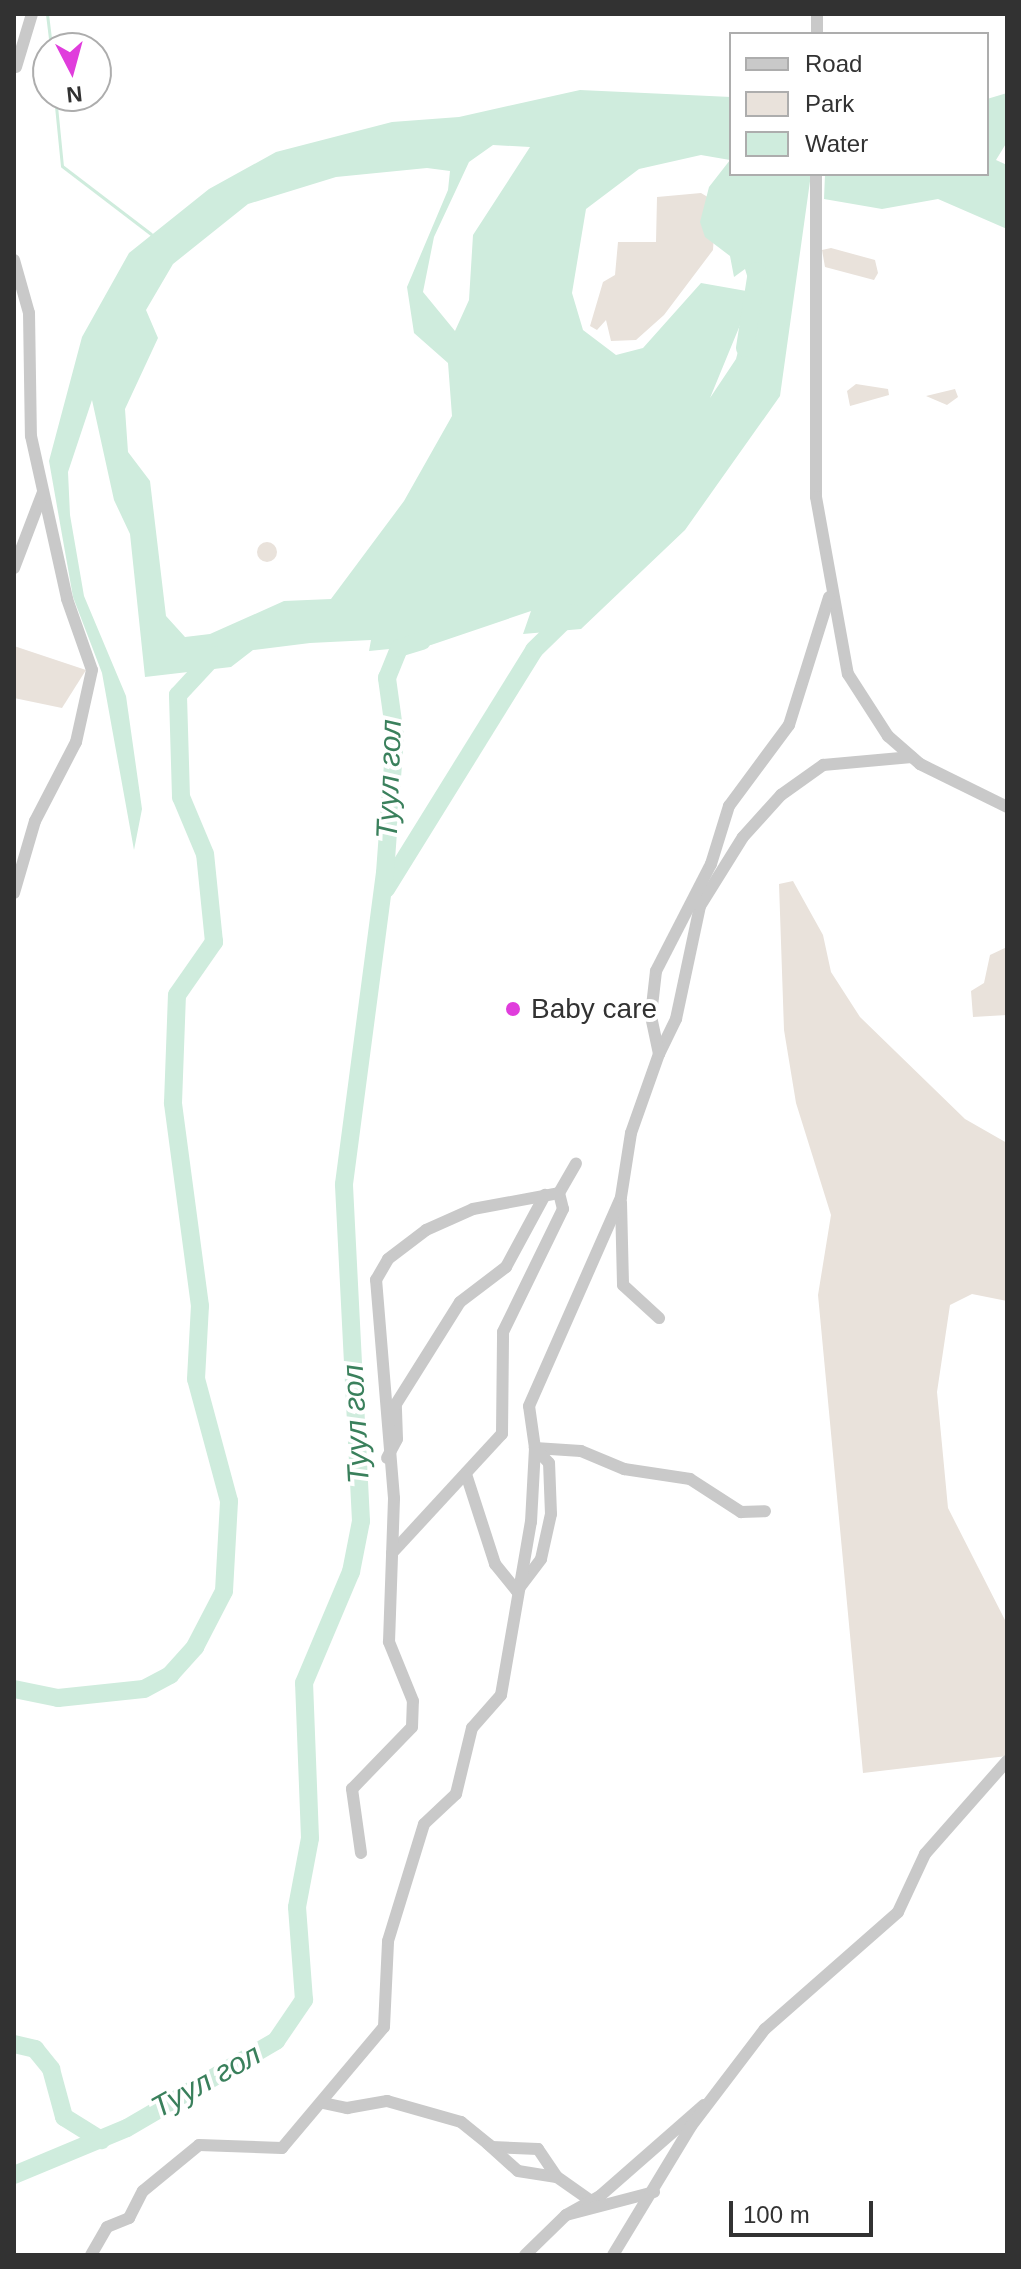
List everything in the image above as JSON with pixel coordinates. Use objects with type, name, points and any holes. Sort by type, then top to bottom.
[{"type":"street","points":[[15,65],[32,14]]},
{"type":"street","points":[[816,176],[816,497],[829,597],[848,674],[888,736],[912,757],[1007,807]]},
{"type":"street","points":[[14,260],[29,313],[31,436],[43,492],[92,670],[76,742],[35,821],[14,893]]},
{"type":"street","points":[[14,568],[43,492]]},
{"type":"street","points":[[659,1054],[651,1015],[656,971],[711,864],[729,806],[789,725],[829,597]]},
{"type":"street","points":[[659,1318],[623,1285],[621,1197],[631,1133],[659,1054],[676,1019],[700,906],[743,837],[781,795],[823,765],[912,757]]},
{"type":"street","points":[[386,1460],[397,1439],[396,1404],[460,1302],[506,1267],[552,1194],[576,1163]]},
{"type":"street","points":[[361,1853],[352,1789],[412,1727],[413,1701],[389,1642],[394,1498],[386,1460],[376,1280],[388,1259],[426,1230],[473,1209],[552,1194]]},
{"type":"street","points":[[392,1553],[502,1434],[503,1332],[563,1209],[552,1194]]},
{"type":"street","points":[[91,2255],[107,2227],[129,2218],[143,2191],[199,2145],[282,2148],[384,2027],[388,1941],[424,1824],[456,1794],[472,1728],[501,1695],[535,1448],[529,1406],[621,1197]]},
{"type":"street","points":[[535,1448],[581,1451],[624,1469],[690,1479],[741,1512],[765,1511]]},
{"type":"street","points":[[517,1591],[541,1559],[551,1514],[549,1463],[535,1448]]},
{"type":"street","points":[[466,1474],[495,1564],[517,1591]]},
{"type":"street","points":[[613,2255],[654,2192],[691,2126],[721,2096],[796,1996],[839,1969],[898,1912],[925,1854],[1007,1761]]},
{"type":"street","points":[[525,2255],[566,2215],[591,2201],[675,2126],[721,2096]]},
{"type":"street","points":[[323,2103],[347,2108],[387,2101],[439,2114],[488,2144],[518,2171],[557,2177]]},
{"type":"street","points":[[488,2144],[538,2149],[557,2177],[591,2201]]},
{"type":"street","points":[[566,2215],[654,2192]]},
{"type":"green space","points":[[701,193],[716,202],[713,250],[664,315],[636,340],[611,341],[606,320],[597,330],[590,326],[603,282],[615,275],[618,242],[656,242],[657,197]]},
{"type":"green space","points":[[831,248],[875,260],[878,273],[874,280],[825,267],[822,250]]},
{"type":"green space","points":[[856,384],[888,389],[889,395],[850,406],[847,391]]},
{"type":"green space","points":[[955,389],[958,397],[947,405],[926,396]]},
{"type":"green space","points":[[267,542],[274,545],[277,552],[274,559],[267,562],[260,559],[257,552],[260,545]]},
{"type":"green space","points":[[14,646],[86,670],[62,708],[14,698]]},
{"type":"green space","points":[[793,881],[823,935],[831,972],[860,1017],[965,1119],[1007,1143],[1007,1301],[972,1294],[950,1305],[937,1392],[948,1508],[1007,1624],[1007,1756],[863,1773],[818,1295],[831,1215],[796,1103],[784,1030],[779,884]]},
{"type":"green space","points":[[1007,947],[1007,1015],[973,1017],[971,991],[984,983],[990,955]]},
{"type":"water","points":[[580,90],[729,97],[729,160],[701,155],[639,169],[586,209],[572,293],[583,330],[616,355],[643,348],[701,283],[752,292],[745,269],[734,277],[730,256],[705,237],[700,222],[709,187],[729,161],[729,176],[811,176],[780,396],[685,530],[581,629],[523,634],[531,611],[431,645],[369,651],[371,640],[310,643],[253,650],[231,667],[145,677],[130,534],[114,500],[92,400],[68,472],[70,515],[84,596],[126,696],[142,809],[134,850],[102,673],[73,597],[49,461],[82,337],[129,253],[209,189],[276,152],[392,122],[459,117]],"holes":[[[493,145],[530,147],[473,235],[469,300],[455,331],[423,292],[434,237],[469,162]],[[427,168],[450,171],[448,190],[407,287],[414,333],[448,363],[452,416],[404,501],[331,599],[284,601],[210,634],[185,637],[166,616],[150,481],[128,452],[125,409],[158,338],[146,310],[173,264],[248,204],[336,177]],[[752,296],[736,359],[710,398]]]},
{"type":"water","points":[[1007,93],[1007,142],[996,160],[1007,165],[1007,229],[938,199],[882,209],[824,199],[825,176],[989,176],[989,98]]},
{"type":"waterway","points":[[47,14],[49,32]]},
{"type":"waterway","points":[[57,112],[62,166],[151,234]]},
{"type":"waterway","name":"Туул гол","points":[[745,348],[757,271]]},
{"type":"waterway","points":[[386,889],[534,650],[572,613]]},
{"type":"waterway","name":"Туул гол","points":[[14,2175],[127,2128],[276,2041],[304,2000],[297,1907],[310,1838],[304,1683],[351,1572],[361,1521],[344,1184],[385,873],[395,736],[387,678],[399,648],[422,641]]},
{"type":"waterway","name":"Туул гол","points":[[14,1689],[58,1698],[144,1689],[170,1675],[195,1647],[224,1591],[229,1501],[196,1379],[200,1306],[173,1103],[177,995],[214,942],[205,854],[181,797],[178,695],[215,655]]},
{"type":"waterway","name":"Туул гол","points":[[14,2044],[35,2049],[51,2069],[64,2117],[101,2140]]},
{"type":"place","name":"Baby care","points":[[513,1009]]}]
